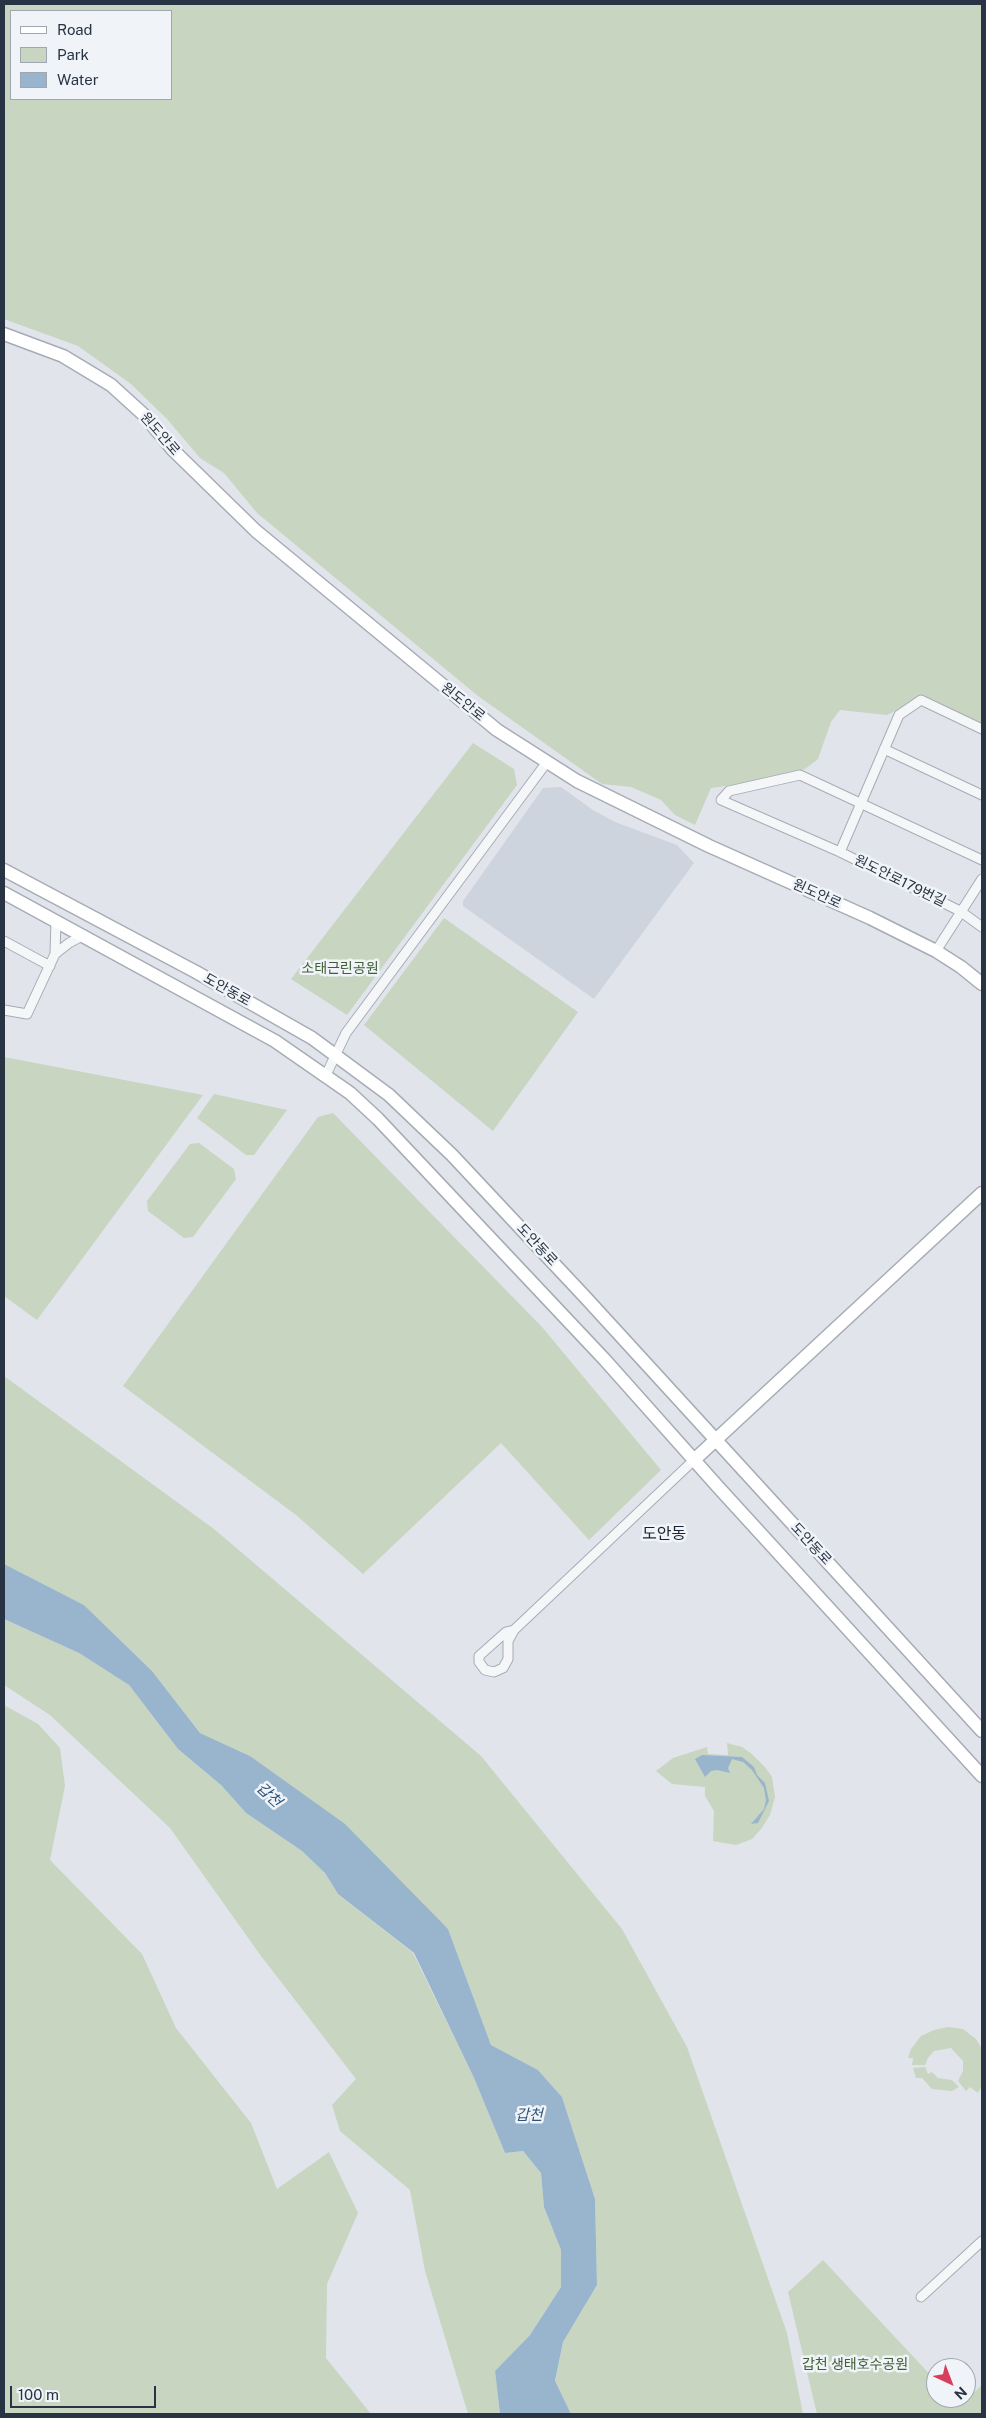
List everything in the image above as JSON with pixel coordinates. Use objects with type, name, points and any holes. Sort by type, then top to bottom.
[{"type":"main road","name":"원도안로","points":[[4,334],[63,356],[111,385],[144,415],[173,450],[256,531],[497,730],[547,762],[619,803],[870,918],[936,951],[961,967],[982,984]]},
{"type":"main road","name":"도안동로","points":[[4,870],[196,972],[335,1053],[389,1095],[452,1154],[592,1304],[982,1731]]},
{"type":"main road","name":"도안동로","points":[[4,893],[275,1041],[350,1093],[385,1126],[605,1360],[982,1776]]},
{"type":"main road","points":[[694,1460],[982,1194]]},
{"type":"street","name":"원도안로179번길","points":[[840,852],[899,716],[921,700],[982,729]]},
{"type":"street","points":[[884,749],[982,795]]},
{"type":"street","points":[[326,1076],[335,1053],[346,1033],[547,762]]},
{"type":"street","name":"원도안로179번길","points":[[861,802],[800,774],[729,791],[721,800],[840,852],[960,911],[982,927]]},
{"type":"street","points":[[861,802],[982,860]]},
{"type":"street","name":"원도안로179번길","points":[[936,951],[982,878]]},
{"type":"street","points":[[4,1010],[27,1014],[55,954],[58,934],[56,920]]},
{"type":"street","points":[[55,954],[69,943],[84,936]]},
{"type":"street","points":[[4,941],[50,966]]},
{"type":"street","points":[[514,1630],[506,1632],[479,1656],[479,1662],[485,1670],[494,1672],[503,1668],[508,1659],[508,1641],[514,1630],[694,1460]]},
{"type":"street","points":[[921,2298],[982,2241]]},
{"type":"shaded area","points":[[561,787],[593,810],[615,822],[677,845],[694,863],[594,999],[463,906],[463,901],[543,788]]},
{"type":"green space","points":[[4,4],[982,4],[982,730],[921,698],[887,715],[840,710],[831,722],[818,759],[805,769],[762,781],[711,788],[695,825],[675,815],[661,800],[631,787],[602,784],[478,696],[257,513],[224,473],[200,458],[167,419],[131,384],[78,346],[4,319]]},
{"type":"green space","name":"소태근린공원","points":[[473,743],[514,769],[517,785],[347,1015],[291,979]]},
{"type":"green space","points":[[444,918],[578,1012],[493,1131],[364,1025]]},
{"type":"green space","points":[[4,1057],[203,1095],[37,1320],[4,1296]]},
{"type":"green space","points":[[214,1094],[287,1110],[254,1155],[246,1155],[197,1118]]},
{"type":"green space","points":[[333,1113],[542,1327],[661,1470],[589,1540],[501,1443],[363,1574],[296,1515],[123,1386],[318,1117]]},
{"type":"green space","points":[[199,1143],[234,1169],[236,1179],[193,1237],[184,1238],[148,1211],[147,1201],[190,1144]]},
{"type":"green space","points":[[4,1376],[214,1529],[481,1756],[622,1929],[687,2047],[787,2333],[803,2414],[571,2414],[555,2382],[563,2342],[597,2285],[595,2199],[562,2097],[538,2070],[491,2045],[448,1929],[250,1756],[200,1733],[152,1671],[84,1605],[4,1564]]},
{"type":"green space","points":[[4,1619],[79,1653],[129,1685],[178,1749],[221,1785],[246,1813],[302,1851],[325,1873],[338,1894],[413,1953],[474,2078],[505,2153],[523,2151],[541,2173],[544,2207],[561,2250],[561,2287],[530,2335],[495,2371],[500,2414],[468,2414],[425,2271],[410,2190],[340,2131],[332,2105],[356,2079],[261,1956],[170,1828],[50,1715],[4,1685]]},
{"type":"green space","points":[[4,1705],[38,1724],[60,1748],[65,1786],[50,1860],[142,1954],[176,2028],[251,2123],[277,2189],[329,2152],[358,2213],[327,2284],[326,2358],[371,2414],[4,2414]]},
{"type":"green space","points":[[727,1743],[742,1747],[765,1767],[772,1777],[775,1797],[770,1815],[761,1829],[752,1839],[736,1845],[713,1841],[714,1811],[705,1796],[705,1787],[672,1784],[656,1771],[673,1758],[707,1747],[708,1754],[728,1755]]},
{"type":"green space","points":[[948,2027],[963,2029],[976,2039],[982,2049],[982,2085],[978,2093],[970,2087],[966,2091],[958,2081],[963,2071],[963,2061],[951,2048],[934,2051],[925,2065],[912,2065],[913,2058],[908,2058],[911,2049],[921,2036],[934,2030]]},
{"type":"green space","points":[[925,2067],[928,2074],[932,2072],[938,2078],[952,2080],[959,2087],[952,2091],[932,2089],[922,2078],[916,2078],[913,2068]]},
{"type":"green space","name":"갑천 생태호수공원","points":[[823,2260],[926,2370],[926,2408],[976,2408],[976,2390],[982,2385],[982,2414],[817,2414],[788,2292]]},
{"type":"water","name":"갑천","points":[[4,1564],[84,1605],[152,1671],[200,1733],[250,1756],[345,1824],[448,1929],[491,2045],[538,2070],[562,2097],[595,2199],[597,2285],[563,2342],[555,2381],[571,2414],[500,2414],[495,2371],[530,2335],[561,2287],[561,2250],[544,2207],[541,2173],[523,2151],[505,2153],[474,2078],[414,1953],[338,1894],[325,1873],[302,1851],[246,1813],[221,1785],[178,1749],[129,1685],[79,1653],[4,1619]]},
{"type":"water","points":[[702,1755],[742,1757],[754,1767],[757,1775],[765,1783],[769,1801],[758,1823],[751,1824],[764,1809],[766,1800],[764,1788],[752,1770],[743,1762],[732,1759],[728,1768],[730,1773],[717,1770],[711,1771],[705,1777],[695,1759]]},
{"type":"district","name":"도안동","points":[[664,1534]]}]
